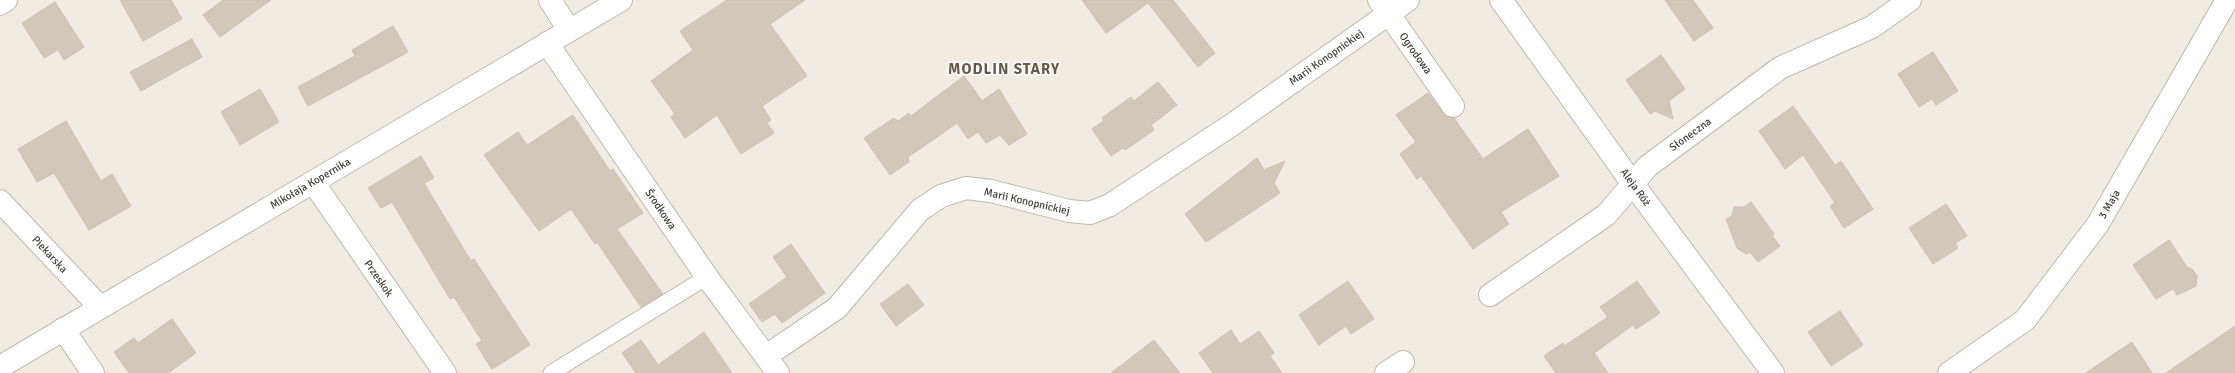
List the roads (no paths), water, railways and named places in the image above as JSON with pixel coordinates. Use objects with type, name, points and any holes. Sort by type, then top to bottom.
[{"type":"street","points":[[0,4],[6,0]]},
{"type":"street","points":[[550,0],[570,30]]},
{"type":"street","name":"Mikołaja Kopernika","points":[[0,367],[620,0]]},
{"type":"street","name":"Marii Konopnickiej","points":[[772,364],[837,308],[920,210],[940,196],[966,188],[991,191],[1070,211],[1090,213],[1110,205],[1233,124],[1384,7],[1408,0]]},
{"type":"street","name":"Aleja Róż","points":[[1501,0],[1633,184],[1773,373]]},
{"type":"street","name":"Słoneczna","points":[[1490,295],[1606,215],[1648,166],[1780,68],[1872,27],[1910,0]]},
{"type":"street","name":"3 Maja","points":[[1949,373],[2025,320],[2098,224],[2227,0]]},
{"type":"street","name":"Ogrodowa","points":[[1384,7],[1453,106]]},
{"type":"street","name":"Środkowa","points":[[547,43],[707,277],[772,364]]},
{"type":"street","name":"Przeskok","points":[[313,182],[445,373]]},
{"type":"street","name":"Piekarska","points":[[0,201],[100,307]]},
{"type":"street","points":[[63,330],[93,373]]},
{"type":"lane","points":[[551,373],[707,277]]},
{"type":"district","name":"MODLIN STARY","points":[[1004,69]]}]
